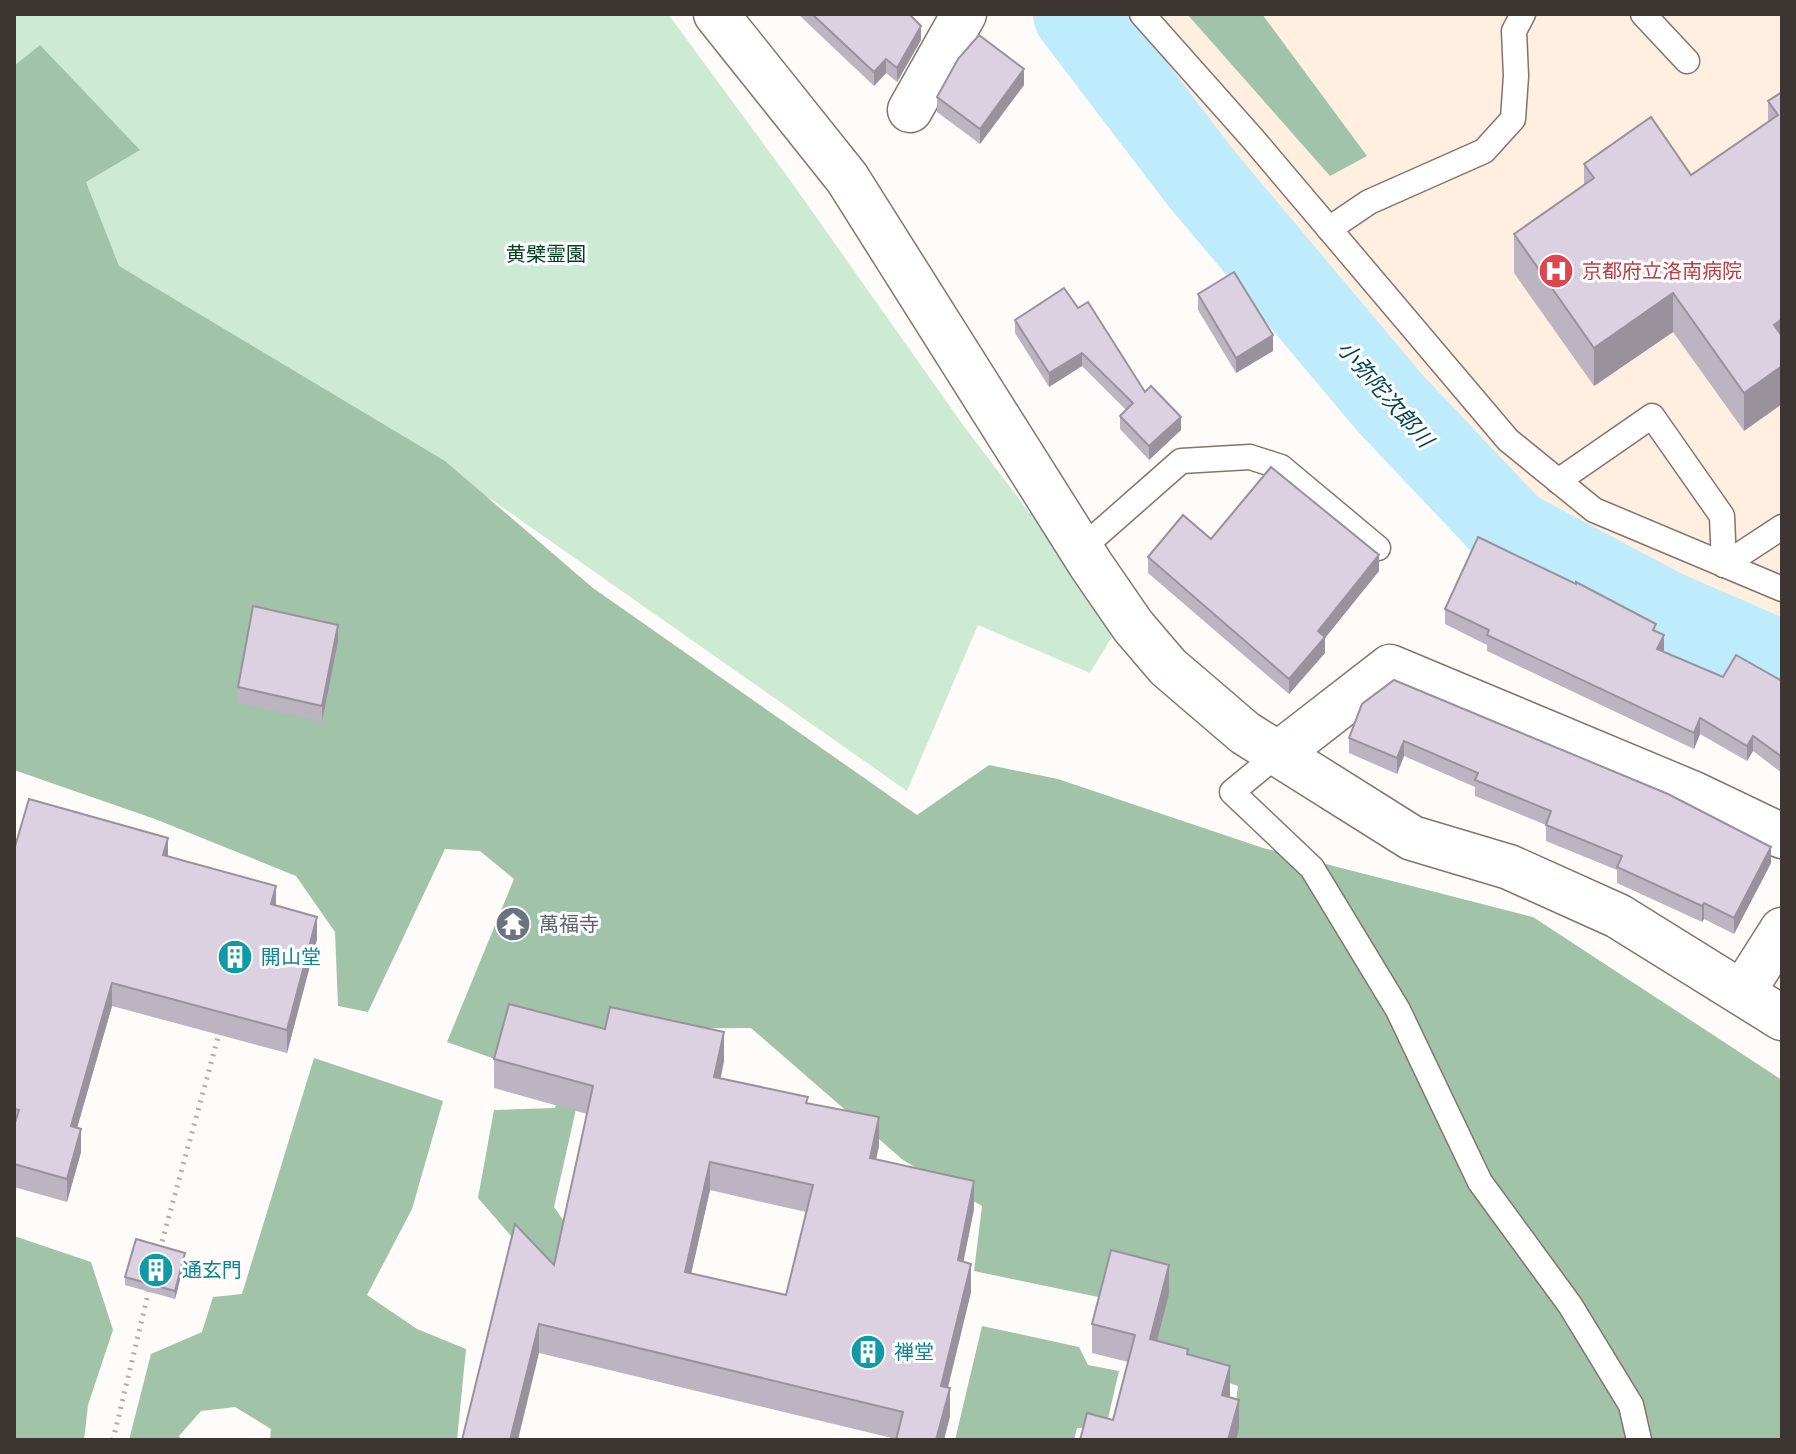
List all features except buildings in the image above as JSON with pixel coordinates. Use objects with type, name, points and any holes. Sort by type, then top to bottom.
[{"type":"street","points":[[716,14],[847,178],[1081,549],[1133,626],[1168,667],[1245,733],[1412,838],[1509,867],[1618,916],[1782,1018]]},
{"type":"street","points":[[910,110],[964,14]]},
{"type":"street","points":[[1278,754],[1390,667],[1694,794],[1782,836]]},
{"type":"street","points":[[1742,993],[1782,930]]},
{"type":"lane","points":[[1142,14],[1508,440],[1594,510],[1782,589]]},
{"type":"lane","points":[[1329,229],[1369,202],[1484,151],[1513,119],[1516,76],[1514,31],[1523,14]]},
{"type":"lane","points":[[1643,14],[1687,61]]},
{"type":"lane","points":[[1558,481],[1652,416],[1722,516],[1724,565]]},
{"type":"lane","points":[[1081,549],[1181,461],[1250,457],[1281,467],[1378,548]]},
{"type":"lane","points":[[1724,565],[1782,527]]},
{"type":"lane","points":[[1278,754],[1232,792],[1312,868],[1398,1010],[1480,1182],[1570,1305],[1631,1405],[1639,1440]]},
{"type":"path","points":[[159,1254],[219,1034]]},
{"type":"path","points":[[113,1440],[152,1281]]},
{"type":"shaded area","name":"京都府立洛南病院","points":[[1110,14],[1782,14],[1782,617],[1692,584],[1528,496],[1134,46]]},
{"type":"green space","name":"黄檗霊園","points":[[14,14],[668,14],[963,425],[1117,628],[1090,673],[978,625],[907,791],[492,500],[116,288],[14,191]]},
{"type":"green space","points":[[1187,14],[1262,14],[1367,156],[1330,176]]},
{"type":"green space","points":[[40,45],[140,150],[86,182],[119,266],[445,461],[593,588],[917,815],[989,765],[1058,779],[1263,848],[1533,917],[1782,1080],[1782,1440],[1231,1440],[1238,1386],[1155,1358],[1160,1310],[974,1271],[982,1206],[903,1160],[751,1028],[594,1029],[554,1207],[595,1266],[538,1267],[478,1198],[494,1110],[555,1108],[574,1041],[495,1059],[447,1042],[514,879],[480,851],[445,849],[368,1012],[338,1006],[335,932],[296,876],[155,819],[14,770],[14,66]]},
{"type":"green space","points":[[314,1058],[443,1101],[412,1209],[367,1295],[417,1329],[466,1349],[457,1440],[270,1440],[271,1429],[235,1407],[201,1411],[179,1436],[181,1440],[129,1440],[151,1354],[202,1332],[213,1297],[242,1294]]},
{"type":"green space","points":[[14,1236],[91,1262],[113,1330],[88,1405],[84,1440],[14,1440]]},
{"type":"green space","points":[[982,1326],[1079,1347],[1088,1365],[1119,1371],[1106,1427],[1077,1428],[1074,1440],[955,1440]]},
{"type":"waterway","name":"小弥陀次郎川","points":[[1076,14],[1201,178],[1390,403],[1512,532],[1664,613],[1782,664]]},
{"type":"place","name":"京都府立洛南病院","points":[[1556,271]]},
{"type":"place","name":"萬福寺","points":[[513,924]]},
{"type":"place","name":"開山堂","points":[[235,957]]},
{"type":"place","name":"通玄門","points":[[156,1270]]},
{"type":"place","name":"禅堂","points":[[868,1352]]}]
